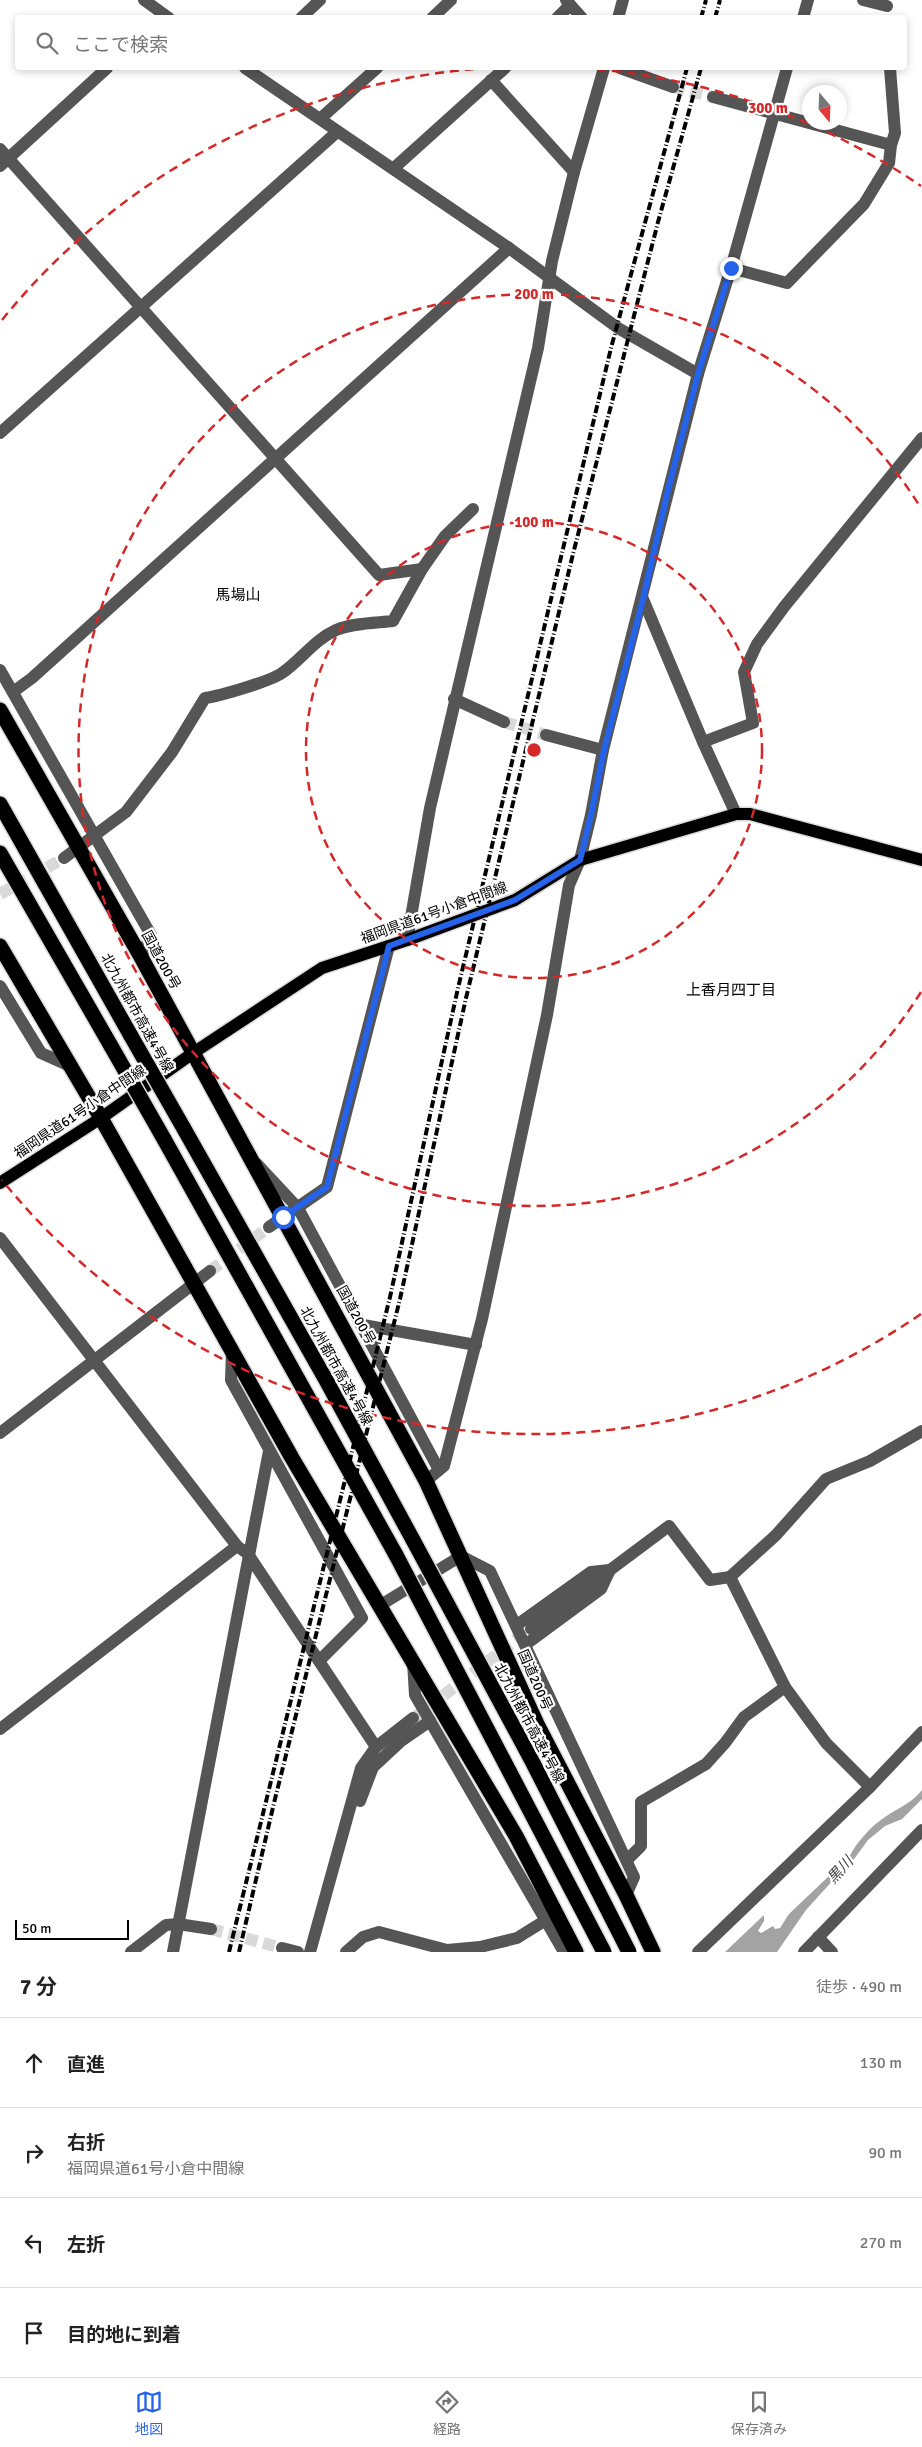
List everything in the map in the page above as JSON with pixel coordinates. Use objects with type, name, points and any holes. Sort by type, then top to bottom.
[{"type":"highway","name":"国道200号","points":[[0,710],[141,957],[426,1481],[538,1726],[626,1895],[653,1952]]},
{"type":"highway","name":"北九州都市高速4号線","points":[[0,804],[183,1127],[413,1540],[533,1763],[629,1952]]},
{"type":"highway","points":[[1,855],[111,1046],[396,1555],[604,1952]]},
{"type":"highway","points":[[0,946],[101,1118],[379,1606],[516,1836],[576,1952]]},
{"type":"main road","name":"福岡県道61号小倉中間線","points":[[0,1183],[101,1118],[193,1053],[322,968],[408,940],[515,900],[580,860],[736,814],[750,814],[922,860]]},
{"type":"street","points":[[144,0],[163,15]]},
{"type":"street","points":[[304,15],[320,0]]},
{"type":"street","points":[[435,15],[451,0]]},
{"type":"street","points":[[619,15],[624,0]]},
{"type":"street","points":[[804,15],[808,0]]},
{"type":"street","points":[[863,0],[887,8]]},
{"type":"street","points":[[560,15],[568,3],[579,15]]},
{"type":"street","points":[[105,70],[3,158],[142,307],[379,575],[422,569]]},
{"type":"street","points":[[249,70],[321,118],[336,132],[394,168],[509,248],[618,328],[698,374]]},
{"type":"street","points":[[321,118],[375,70]]},
{"type":"street","points":[[394,168],[503,70]]},
{"type":"street","points":[[408,940],[430,808],[454,699],[538,348],[551,280],[552,261],[574,172],[603,70]]},
{"type":"street","points":[[626,70],[673,87]]},
{"type":"street","points":[[426,1481],[444,1466],[476,1345],[547,1015],[569,885],[580,860],[604,750],[698,374],[731,268],[773,112],[786,70]]},
{"type":"street","points":[[731,268],[787,283],[864,204],[889,163],[891,145],[895,133],[890,70]]},
{"type":"street","points":[[491,80],[574,172]]},
{"type":"street","points":[[713,97],[891,145]]},
{"type":"street","points":[[0,433],[336,132]]},
{"type":"street","points":[[12,692],[32,678],[509,248]]},
{"type":"street","points":[[704,742],[754,723],[744,672],[757,644],[784,607],[922,438]]},
{"type":"street","points":[[64,858],[126,812],[172,752],[205,698],[218,696],[281,674],[305,651],[336,630],[393,621],[422,569],[446,536],[473,509]]},
{"type":"street","points":[[643,599],[736,814]]},
{"type":"street","points":[[0,670],[96,834],[151,935],[141,957]]},
{"type":"street","points":[[454,699],[504,722]]},
{"type":"street","points":[[546,736],[604,750]]},
{"type":"street","points":[[269,1227],[327,1187],[389,946]]},
{"type":"street","points":[[0,986],[42,1053],[70,1066]]},
{"type":"street","points":[[249,1155],[298,1208],[363,1325],[439,1470]]},
{"type":"street","points":[[0,1238],[237,1546],[248,1554],[376,1747]]},
{"type":"street","points":[[0,1432],[210,1272]]},
{"type":"street","points":[[363,1325],[476,1345]]},
{"type":"street","points":[[232,1350],[231,1380],[362,1618],[318,1661]]},
{"type":"street","points":[[531,1629],[669,1526],[710,1580],[730,1577],[776,1535],[826,1479],[870,1461],[922,1431]]},
{"type":"street","points":[[173,1952],[269,1451]]},
{"type":"street","points":[[0,1729],[237,1546]]},
{"type":"street","points":[[379,1606],[461,1556],[490,1571],[634,1877],[626,1895]]},
{"type":"street","points":[[517,1625],[591,1572],[610,1570]]},
{"type":"street","points":[[525,1645],[601,1589],[610,1570]]},
{"type":"street","points":[[730,1577],[785,1687],[826,1743],[870,1787]]},
{"type":"street","points":[[413,1662],[415,1695],[564,1952]]},
{"type":"street","points":[[626,1860],[642,1846],[641,1802],[706,1764],[725,1743],[744,1717],[785,1687]]},
{"type":"street","points":[[310,1952],[361,1768],[376,1747],[413,1718]]},
{"type":"street","points":[[343,1832],[357,1810],[373,1767],[401,1741],[430,1721]]},
{"type":"street","points":[[698,1952],[870,1787],[922,1732]]},
{"type":"street","points":[[804,1952],[922,1830]]},
{"type":"street","points":[[346,1952],[363,1937],[379,1932],[447,1950],[480,1947],[517,1938],[546,1920]]},
{"type":"street","points":[[131,1952],[166,1925],[178,1924],[211,1929]]},
{"type":"street","points":[[818,1937],[832,1952]]},
{"type":"street","points":[[282,1948],[298,1952]]},
{"type":"water","name":"黒川","points":[[922,1790],[922,1799],[902,1819],[885,1826],[868,1840],[849,1866],[835,1878],[806,1910],[777,1952],[725,1952],[764,1915],[764,1921],[758,1931],[761,1933],[773,1926],[775,1929],[780,1928],[789,1914],[849,1857],[869,1830],[879,1821],[909,1802]]},
{"type":"tunnel","points":[[673,87],[713,97]]},
{"type":"tunnel","points":[[504,722],[546,735]]},
{"type":"tunnel","points":[[0,894],[64,858]]},
{"type":"tunnel","points":[[210,1271],[269,1227]]},
{"type":"tunnel","points":[[415,1717],[529,1630]]},
{"type":"tunnel","points":[[211,1929],[282,1948]]},
{"type":"railway","points":[[702,15],[706,0]]},
{"type":"railway","points":[[716,15],[720,0]]},
{"type":"railway","points":[[229,1952],[390,1297],[458,988],[611,348],[686,70]]},
{"type":"railway","points":[[239,1952],[274,1803],[400,1299],[466,998],[573,554],[658,222],[700,70]]},
{"type":"district","name":"馬場山","points":[[238,595]]},
{"type":"district","name":"上香月四丁目","points":[[731,990]]},
{"type":"route","points":[[283,1217],[327,1187],[389,946],[515,900],[580,860],[604,750],[643,599],[669,486],[698,374],[731,268]]}]
